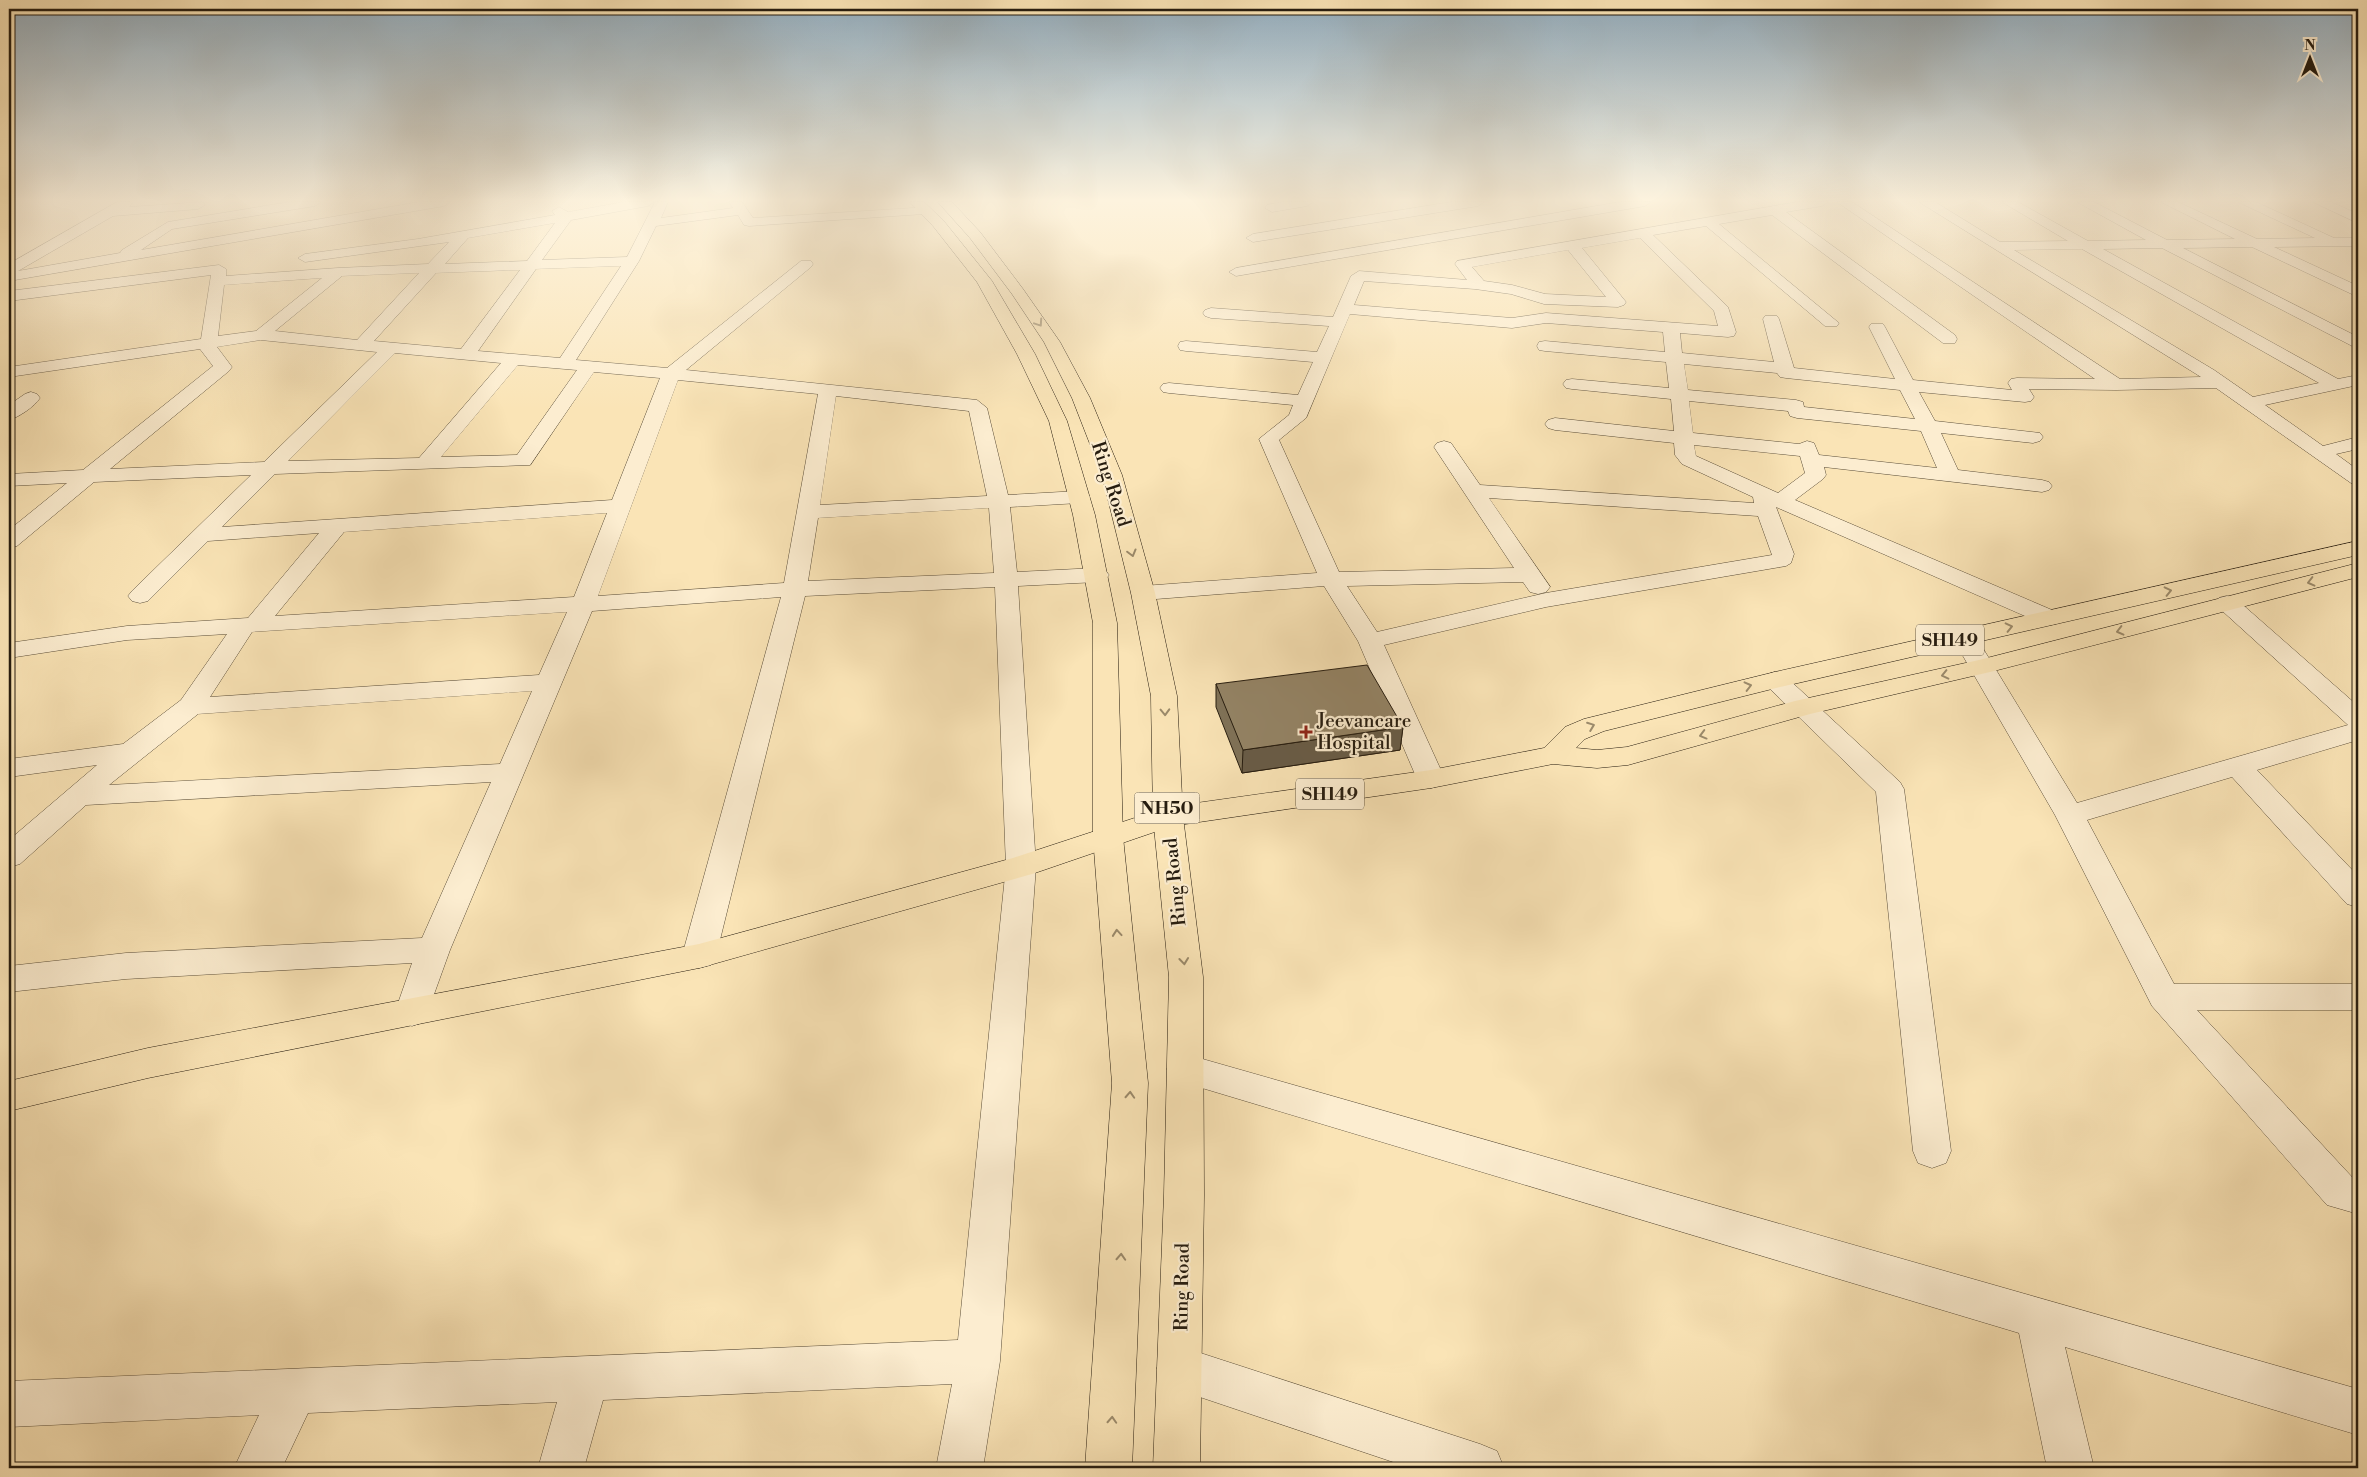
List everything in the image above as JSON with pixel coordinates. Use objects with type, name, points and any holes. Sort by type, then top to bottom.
[{"type":"main road","name":"Ring Road","points":[[976,271],[984,281],[1026,354],[1058,422],[1079,497],[1097,575],[1105,623],[1108,837],[1130,1082],[1110,1468]]},
{"type":"main road","name":"Ring Road","points":[[1002,271],[1052,342],[1081,398],[1112,475],[1143,593],[1164,696],[1168,817],[1186,978],[1177,1468]]},
{"type":"main road","name":"SH149","points":[[1553,755],[1575,733],[1594,725],[1775,680],[2358,548]]},
{"type":"main road","name":"SH149","points":[[1108,837],[1168,817],[1431,779],[1553,755],[1597,759],[1628,756],[1804,707],[1982,666],[2358,570]]},
{"type":"main road","points":[[9,1096],[148,1063],[699,956],[1021,866],[1108,837]]},
{"type":"street","points":[[9,277],[45,271]]},
{"type":"street","points":[[197,288],[242,271]]},
{"type":"street","points":[[9,296],[218,279],[364,271]]},
{"type":"street","points":[[361,345],[431,271]]},
{"type":"street","points":[[466,355],[528,271]]},
{"type":"street","points":[[565,363],[625,271]]},
{"type":"street","points":[[412,1012],[433,950],[583,604],[672,374],[798,271]]},
{"type":"street","points":[[1236,272],[1242,271]]},
{"type":"street","points":[[1467,271],[1477,283],[1476,285]]},
{"type":"street","points":[[1431,779],[1370,641],[1331,579],[1269,439],[1297,418],[1360,276],[1476,285],[1512,290],[1544,299],[1618,302],[1593,271]]},
{"type":"street","points":[[1211,313],[1342,315],[1512,323],[1546,318],[1728,332],[1722,310],[1682,271]]},
{"type":"street","points":[[1768,271],[1830,323]]},
{"type":"street","points":[[1856,271],[1948,339]]},
{"type":"street","points":[[1946,271],[2116,385]]},
{"type":"street","points":[[2038,271],[2220,382],[2358,479]]},
{"type":"street","points":[[2129,271],[2336,385]]},
{"type":"street","points":[[2215,271],[2358,344]]},
{"type":"street","points":[[2314,271],[2358,292]]},
{"type":"street","points":[[261,335],[338,272]]},
{"type":"street","points":[[9,541],[224,367],[208,348],[218,279]]},
{"type":"street","points":[[1474,491],[1770,502],[1816,475],[1771,319]]},
{"type":"street","points":[[1671,327],[1681,395],[1685,455],[1689,460],[1770,502],[2050,618]]},
{"type":"street","points":[[1877,327],[1928,426],[1950,475]]},
{"type":"street","points":[[9,372],[261,335],[565,363],[970,404],[977,407],[999,501],[1006,580],[1021,866],[978,1361],[960,1468]]},
{"type":"street","points":[[1186,346],[1324,358]]},
{"type":"street","points":[[1545,346],[1674,357],[2025,397],[2017,384],[2116,385],[2220,382]]},
{"type":"street","points":[[140,596],[391,348]]},
{"type":"street","points":[[426,463],[514,359]]},
{"type":"street","points":[[9,480],[269,468],[523,461],[589,366]]},
{"type":"street","points":[[2250,403],[2358,380]]},
{"type":"street","points":[[1572,384],[2034,437]]},
{"type":"street","points":[[1169,388],[1305,401]]},
{"type":"street","points":[[699,956],[795,589],[828,390]]},
{"type":"street","points":[[9,414],[31,398]]},
{"type":"street","points":[[1555,424],[1684,438],[2042,486]]},
{"type":"street","points":[[2322,452],[2358,443]]},
{"type":"street","points":[[1444,447],[1546,600]]},
{"type":"street","points":[[809,512],[1079,497]]},
{"type":"street","points":[[1370,641],[1546,600],[1778,560],[1783,558],[1783,554],[1770,502]]},
{"type":"street","points":[[200,535],[621,506]]},
{"type":"street","points":[[9,857],[131,752],[191,706],[251,624],[337,526]]},
{"type":"street","points":[[9,650],[127,633],[251,624],[795,589],[1097,575]]},
{"type":"street","points":[[1143,593],[1331,579],[1530,575]]},
{"type":"street","points":[[2227,603],[2349,703],[2358,720]]},
{"type":"street","points":[[1964,637],[2070,815],[2164,997],[2341,1193],[2358,1196]]},
{"type":"street","points":[[1775,680],[1890,789],[1932,1151]]},
{"type":"street","points":[[191,706],[549,682]]},
{"type":"street","points":[[2070,815],[2358,731]]},
{"type":"street","points":[[9,768],[131,752]]},
{"type":"street","points":[[2238,766],[2358,896]]},
{"type":"street","points":[[78,796],[510,772]]},
{"type":"street","points":[[9,980],[126,966],[433,950]]},
{"type":"street","points":[[2164,997],[2358,997]]},
{"type":"street","points":[[1185,1069],[2358,1412]]},
{"type":"street","points":[[2037,1318],[2070,1468]]},
{"type":"street","points":[[9,1404],[978,1361]]},
{"type":"street","points":[[1180,1368],[1480,1468]]},
{"type":"street","points":[[560,1468],[586,1379]]},
{"type":"street","points":[[257,1468],[295,1391]]},
{"type":"building","points":[[1367,665],[1403,727],[1243,750],[1216,684]]},
{"type":"place","name":"Jeevancare Hospital","points":[[1306,732]]}]
